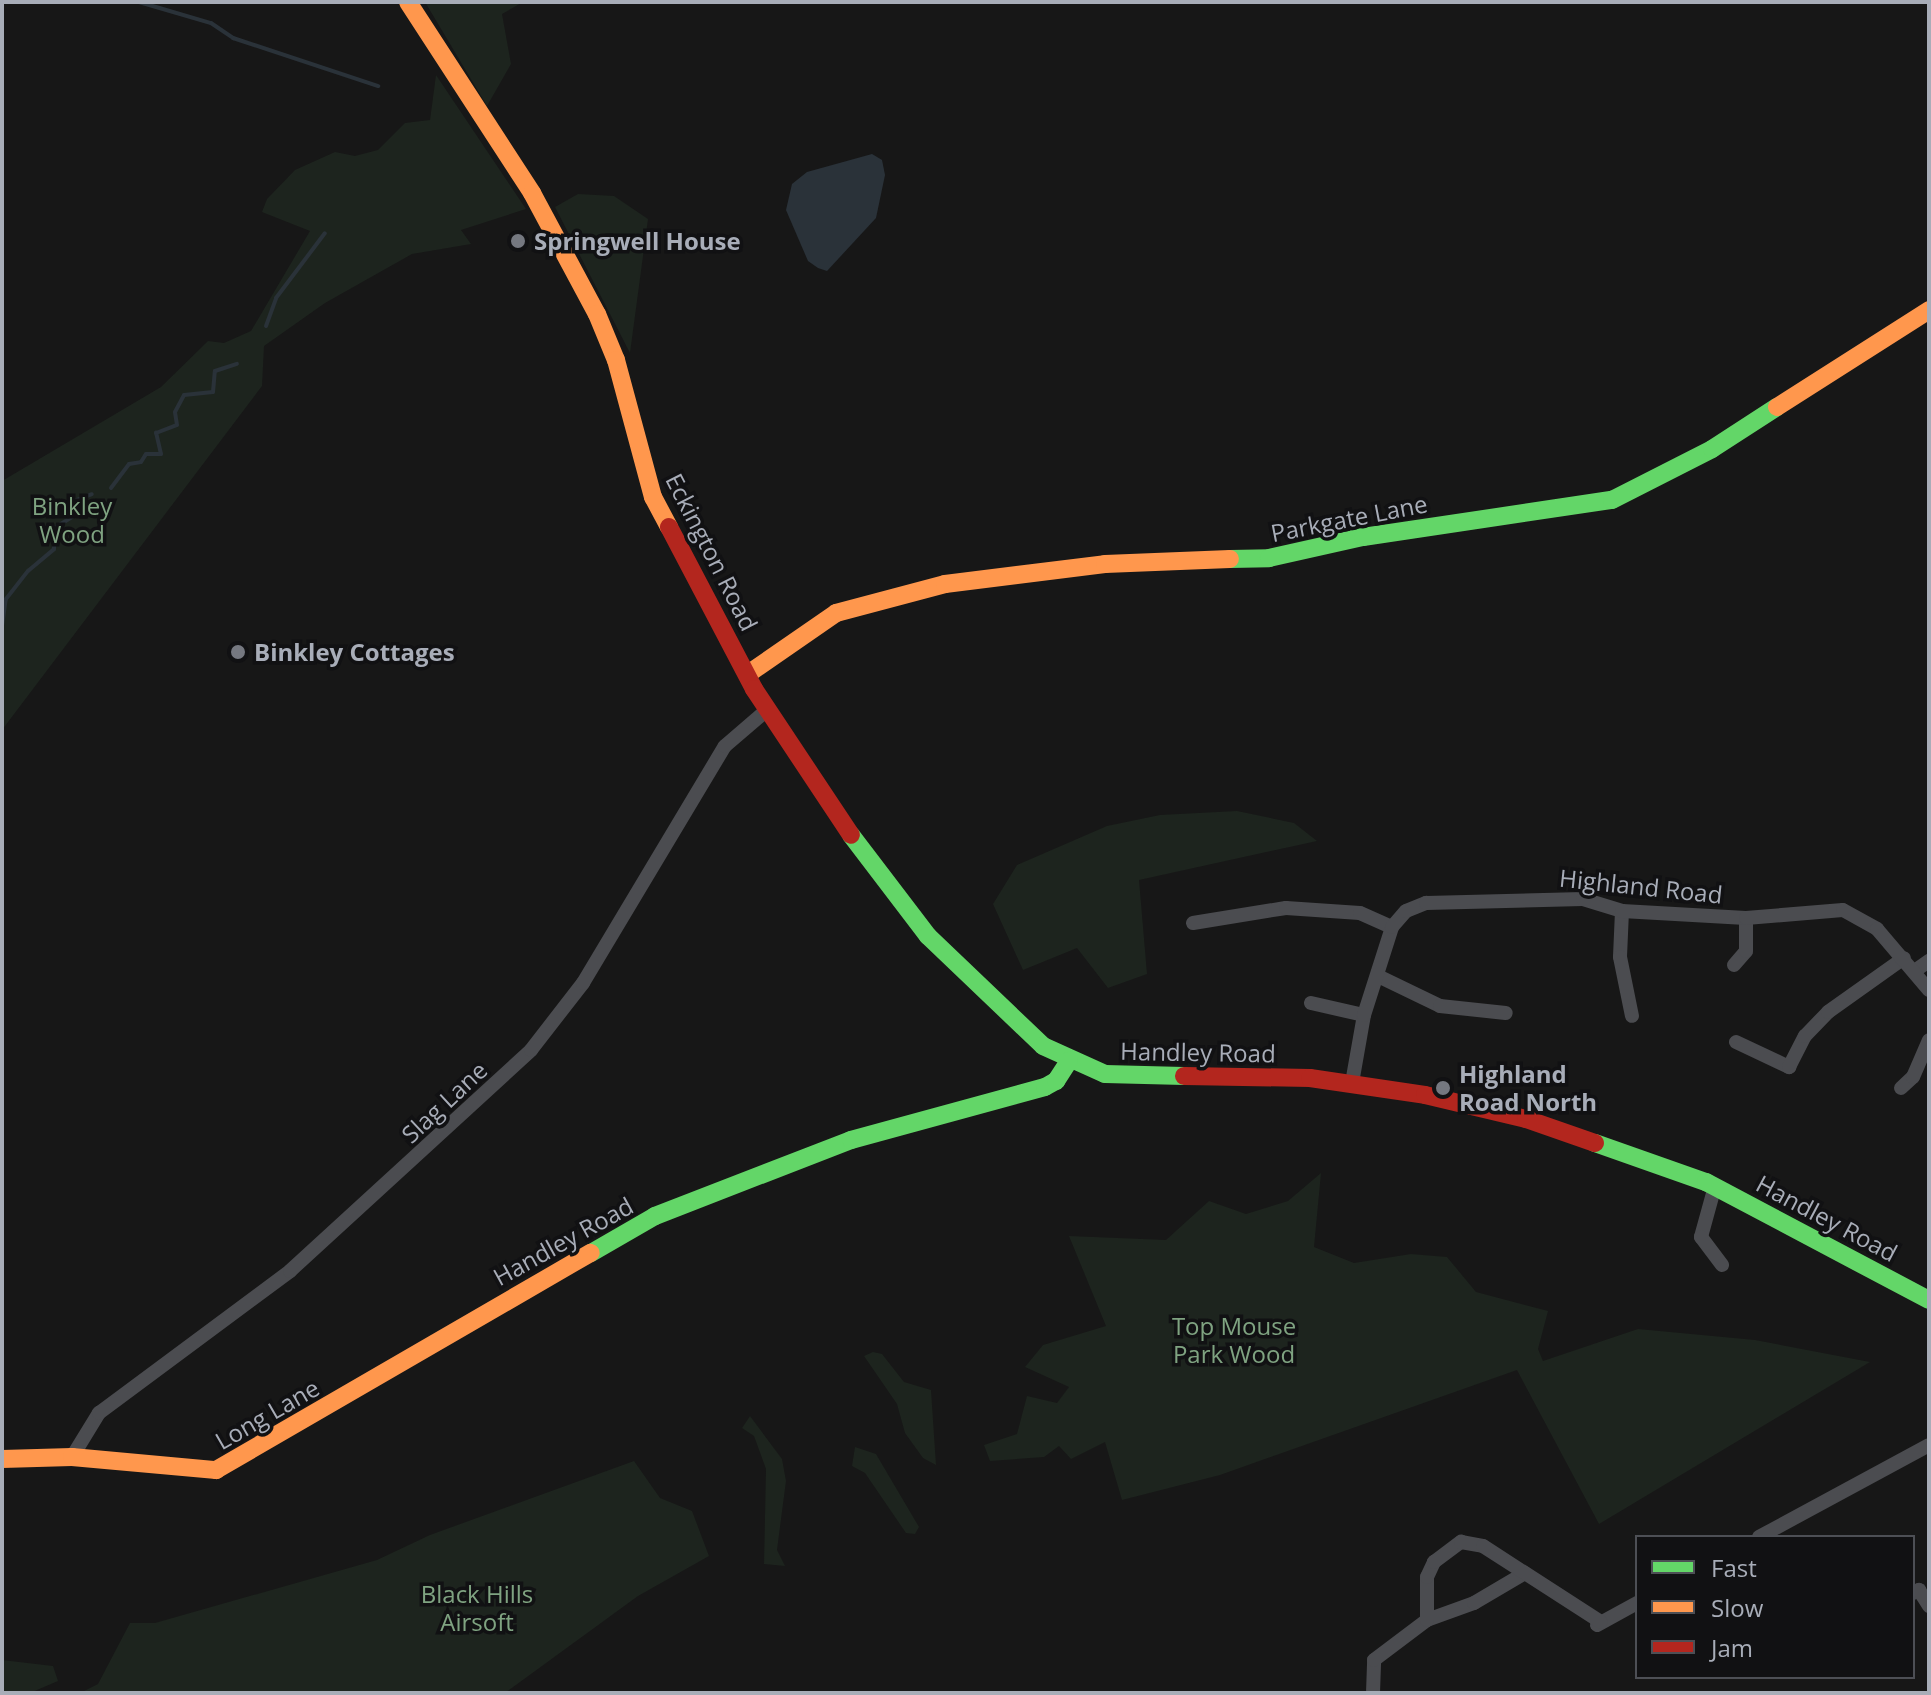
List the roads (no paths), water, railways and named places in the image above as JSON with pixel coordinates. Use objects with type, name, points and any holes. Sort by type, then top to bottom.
[{"type":"street","name":"Eckington Road","points":[[408,2],[532,193],[597,314],[616,360],[653,497],[768,709],[866,857],[928,936],[1043,1046],[1069,1061]]},
{"type":"street","name":"Parkgate Lane","points":[[748,674],[836,613],[945,584],[1105,564],[1269,558],[1363,537],[1612,500],[1712,449],[1929,310]]},
{"type":"street","name":"Slag Lane","points":[[72,1457],[99,1413],[290,1271],[531,1050],[583,983],[725,746],[768,709]]},
{"type":"street","name":"Highland Road","points":[[1392,927],[1406,911],[1426,903],[1583,899],[1622,911],[1746,918],[1843,910],[1877,929],[1916,970],[1929,990]]},
{"type":"street","points":[[1193,923],[1286,908],[1360,913],[1392,927],[1364,1015],[1352,1083]]},
{"type":"street","points":[[1622,911],[1620,957],[1632,1016]]},
{"type":"street","name":"Highland Road","points":[[1734,965],[1746,951],[1746,918]]},
{"type":"street","points":[[1736,1042],[1789,1067],[1805,1036],[1828,1012],[1904,958]]},
{"type":"street","points":[[1916,970],[1929,961]]},
{"type":"street","points":[[1378,976],[1440,1006],[1506,1013]]},
{"type":"street","points":[[1311,1003],[1364,1015]]},
{"type":"street","points":[[1901,1088],[1913,1077],[1929,1040]]},
{"type":"street","name":"Handley Road","points":[[484,1313],[655,1216],[851,1140],[1045,1087],[1056,1081],[1069,1061],[1124,1077],[1215,1074],[1352,1083],[1526,1119],[1715,1186],[1929,1300]]},
{"type":"street","points":[[1715,1186],[1701,1237],[1722,1265]]},
{"type":"street","name":"Long Lane","points":[[2,1459],[72,1457],[216,1470],[484,1313]]},
{"type":"street","points":[[1763,1535],[1929,1445]]},
{"type":"street","points":[[1427,1620],[1427,1577],[1434,1562],[1461,1542],[1483,1546],[1599,1624],[1635,1604]]},
{"type":"street","points":[[1373,1693],[1374,1660],[1427,1620],[1474,1603],[1525,1573]]},
{"type":"street","points":[[1915,1592],[1919,1590],[1929,1606]]},
{"type":"waterway","points":[[139,2],[211,23],[233,38],[378,86]]},
{"type":"waterway","points":[[266,326],[276,298],[325,233]]},
{"type":"waterway","points":[[111,488],[129,464],[141,462],[146,454],[161,454],[156,433],[177,425],[175,412],[184,395],[213,392],[215,371],[237,364]]},
{"type":"waterway","points":[[2,626],[6,599],[28,571],[54,549],[54,528],[74,516],[74,501],[92,494]]},
{"type":"place","name":"Springwell House","points":[[518,241]]},
{"type":"place","name":"Binkley Cottages","points":[[238,652]]},
{"type":"place","name":"Highland Road North","points":[[1443,1088]]},
{"type":"park label","name":"Binkley Wood","points":[[72,520]]},
{"type":"park label","name":"Top Mouse Park Wood","points":[[1234,1340]]},
{"type":"park label","name":"Black Hills Airsoft","points":[[477,1608]]}]
